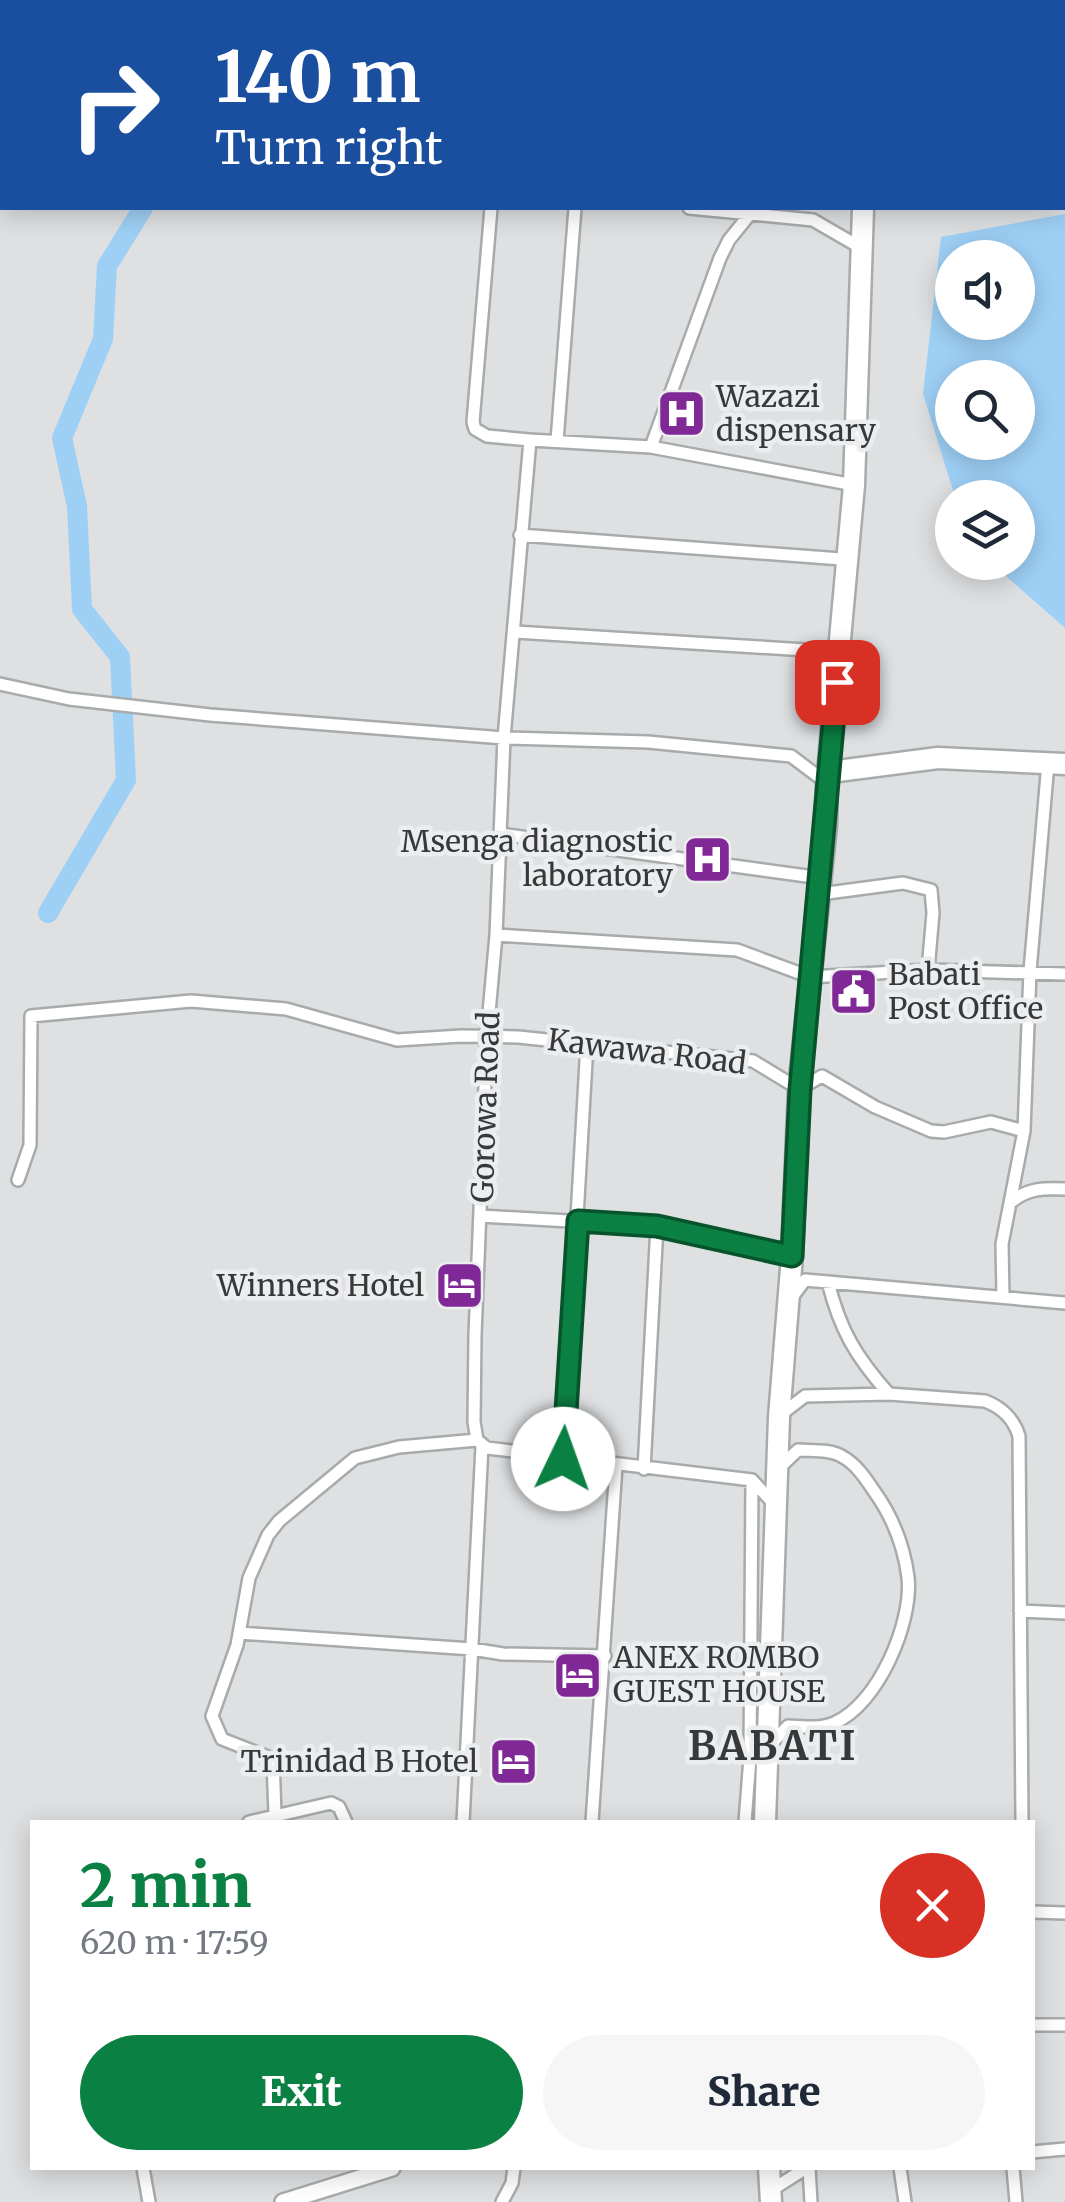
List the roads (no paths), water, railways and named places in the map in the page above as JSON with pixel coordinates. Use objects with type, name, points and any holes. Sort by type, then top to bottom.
[{"type":"highway","points":[[765,1820],[766,1779],[759,1752],[779,1416],[800,1090],[854,485],[863,210]]},
{"type":"highway","points":[[828,778],[938,758],[1057,764]]},
{"type":"highway","points":[[826,826],[846,780],[938,758]]},
{"type":"highway","points":[[768,2170],[771,2197]]},
{"type":"street","points":[[491,210],[474,428],[487,436],[651,448],[854,485]]},
{"type":"street","points":[[557,440],[576,210]]},
{"type":"street","points":[[709,210],[813,220],[863,248]]},
{"type":"street","points":[[651,448],[720,258],[728,240],[750,214]]},
{"type":"street","name":"Gorowa Road","points":[[463,1820],[479,1443],[474,1376],[487,1036],[496,935],[504,738],[530,440]]},
{"type":"street","points":[[520,534],[841,560],[847,582]]},
{"type":"street","points":[[515,632],[839,652]]},
{"type":"street","points":[[0,684],[69,698],[210,716],[504,738],[648,742],[791,756],[828,778]]},
{"type":"street","points":[[1003,1298],[1002,1244],[1024,1132],[1030,971],[1057,764]]},
{"type":"street","points":[[501,834],[820,886],[903,883],[931,890],[928,970]]},
{"type":"street","points":[[496,935],[737,950],[810,978],[928,970],[1065,974]]},
{"type":"street","name":"Kawawa Road","points":[[18,1180],[30,1145],[30,1023],[31,1016],[36,1014],[191,1001],[286,1009],[397,1040],[487,1036],[754,1061],[800,1090]]},
{"type":"street","points":[[563,1459],[587,1044]]},
{"type":"street","points":[[800,1090],[822,1076],[875,1107],[931,1131],[990,1122],[1024,1132]]},
{"type":"street","points":[[1010,1203],[1036,1189],[1065,1189]]},
{"type":"street","points":[[481,1216],[657,1226],[792,1256]]},
{"type":"street","points":[[644,1469],[657,1226]]},
{"type":"street","points":[[788,1303],[805,1280],[1065,1304]]},
{"type":"street","points":[[828,1282],[848,1341],[889,1394]]},
{"type":"street","points":[[779,1416],[806,1396],[889,1394],[984,1401],[995,1405],[1014,1423],[1019,1436],[1022,1517],[1022,1820]]},
{"type":"street","points":[[275,1815],[273,1759],[222,1738],[212,1716],[240,1633],[250,1578],[268,1535],[335,1472],[371,1452],[479,1443],[563,1459],[752,1480],[774,1505]]},
{"type":"street","points":[[759,1752],[788,1726],[830,1724],[862,1702],[888,1661],[901,1628],[908,1591],[900,1541],[882,1502],[841,1454],[798,1450],[776,1471]]},
{"type":"street","points":[[592,1820],[616,1466]]},
{"type":"street","points":[[746,1820],[759,1752],[752,1480]]},
{"type":"street","points":[[1020,1611],[1065,1613]]},
{"type":"street","points":[[240,1633],[472,1648],[503,1654],[605,1656]]},
{"type":"street","points":[[256,1820],[331,1803],[340,1807],[345,1820]]},
{"type":"street","points":[[1035,1912],[1065,1912]]},
{"type":"street","points":[[1035,2024],[1065,2025]]},
{"type":"street","points":[[1035,2152],[1065,2150]]},
{"type":"street","points":[[143,2170],[149,2202]]},
{"type":"street","points":[[283,2202],[322,2196],[387,2170]]},
{"type":"street","points":[[502,2202],[514,2170]]},
{"type":"street","points":[[771,2197],[805,2170]]},
{"type":"street","points":[[808,2170],[811,2202]]},
{"type":"street","points":[[900,2170],[905,2202]]},
{"type":"street","points":[[1013,2170],[1016,2202]]},
{"type":"water","points":[[1065,214],[1065,628],[1010,580],[1035,580],[1035,480],[950,480],[944,460],[1035,460],[1035,360],[935,360],[935,433],[923,394],[935,289],[935,340],[1035,340],[1035,240],[941,240]]},
{"type":"waterway","points":[[48,913],[126,780],[120,657],[82,609],[77,506],[62,438],[103,339],[107,266],[142,210]]},
{"type":"place","name":"Wazazi dispensary","points":[[681,414]]},
{"type":"place","name":"Msenga diagnostic laboratory","points":[[708,859]]},
{"type":"place","name":"Babati Post Office","points":[[853,992]]},
{"type":"place","name":"Winners Hotel","points":[[459,1286]]},
{"type":"place","name":"ANEX ROMBO GUEST HOUSE","points":[[578,1675]]},
{"type":"place","name":"Trinidad B Hotel","points":[[513,1762]]},
{"type":"district","name":"BABATI","points":[[773,1746]]}]
